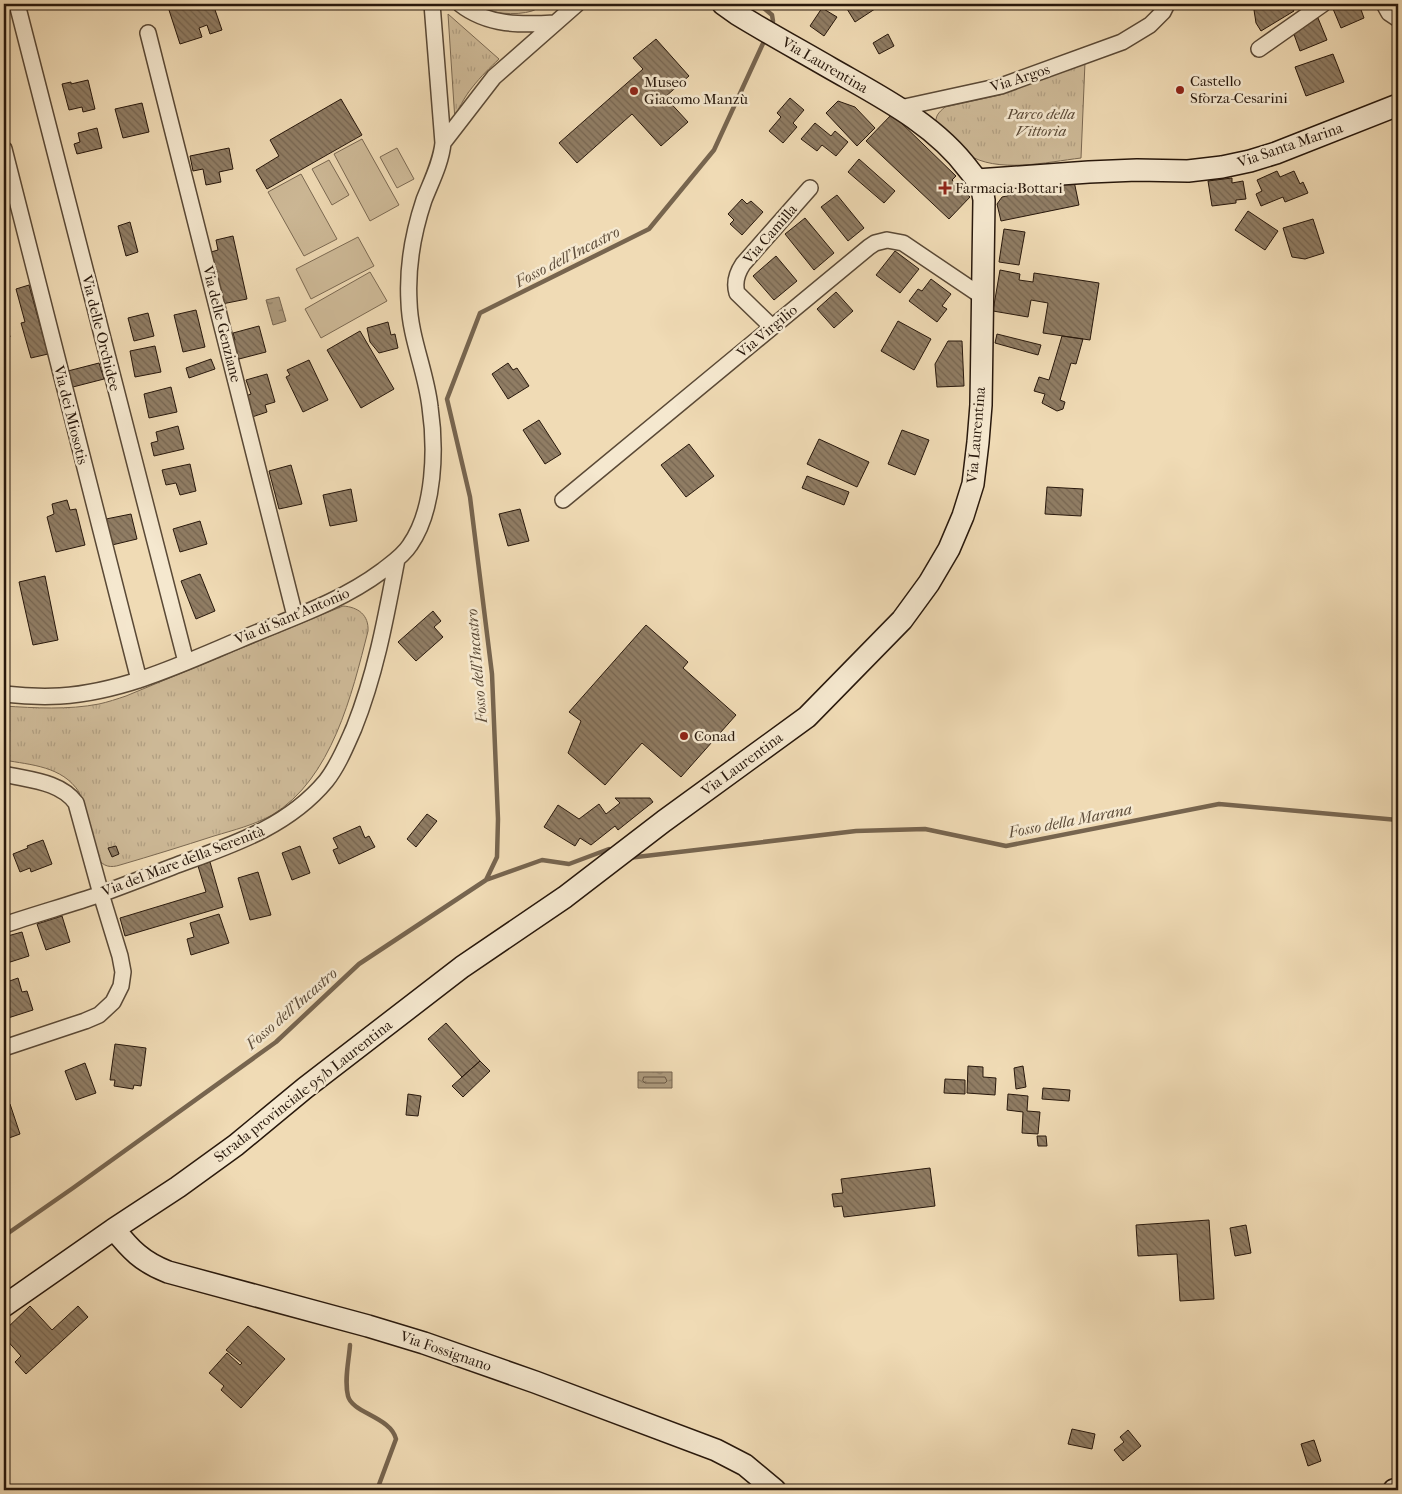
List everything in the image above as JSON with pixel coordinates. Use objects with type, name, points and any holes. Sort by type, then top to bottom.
[{"type":"main road","name":"Via Laurentina","points":[[599,871],[664,821],[807,717],[902,620],[929,583],[954,538],[973,484],[980,424],[983,297],[984,200],[977,180],[946,143],[926,126],[900,108],[747,20],[723,4]]},
{"type":"main road","name":"Via Santa Marina","points":[[977,180],[1089,172],[1137,170],[1188,171],[1242,163],[1276,154],[1398,105]]},
{"type":"main road","name":"Strada provinciale 95/b Laurentina","points":[[4,1306],[236,1145],[305,1088],[462,966],[565,897],[599,871]]},
{"type":"main road","name":"Via Fossignano","points":[[114,1229],[129,1248],[140,1257],[149,1264],[168,1272],[374,1328],[499,1369],[716,1450],[749,1468],[775,1490]]},
{"type":"main road","points":[[1394,1490],[1398,1489]]},
{"type":"street","name":"Via delle Orchidee","points":[[17,4],[186,662]]},
{"type":"street","name":"Via di Sant'Antonio","points":[[4,694],[60,696],[95,691],[139,680],[350,592],[367,582],[397,559],[410,545],[418,531],[426,507],[431,478],[433,448],[432,416],[428,392],[412,330],[409,303],[409,277],[418,221],[441,156],[443,143],[432,4]]},
{"type":"street","points":[[460,4],[480,16],[496,21],[522,24],[554,23]]},
{"type":"street","points":[[443,143],[494,77],[577,4]]},
{"type":"street","name":"Via Argos","points":[[900,108],[1000,86],[1122,42],[1136,35],[1156,20],[1167,4]]},
{"type":"street","points":[[1259,49],[1323,4]]},
{"type":"street","points":[[1384,4],[1389,13],[1398,19]]},
{"type":"street","name":"Via delle Genziane","points":[[148,33],[295,616]]},
{"type":"street","name":"Via dei Miosotis","points":[[4,149],[139,680]]},
{"type":"street","name":"Via Camilla","points":[[772,327],[738,293],[736,288],[737,276],[743,264],[810,188]]},
{"type":"street","name":"Via Virgilio","points":[[564,500],[876,243],[887,240],[899,241],[983,297]]},
{"type":"street","name":"Via del Mare della Serenità","points":[[4,924],[101,894],[240,842],[281,821],[301,806],[326,781],[340,760],[349,740],[382,640],[397,559]]},
{"type":"street","points":[[4,1048],[92,1018],[109,1007],[117,997],[122,980],[122,964],[74,800],[63,790],[53,786],[5,775]]},
{"type":"green space","points":[[475,4],[546,4],[525,13],[510,14],[487,10]]},
{"type":"green space","points":[[448,14],[499,59],[479,79],[467,95],[455,121]]},
{"type":"green space","name":"Parco della Vittoria","points":[[1085,62],[1081,158],[1038,164],[993,164],[967,154],[936,125],[936,119],[940,111],[945,107],[1000,95]]},
{"type":"green space","points":[[362,139],[399,205],[370,221],[334,154]]},
{"type":"green space","points":[[397,148],[414,179],[397,188],[380,157]]},
{"type":"green space","points":[[329,160],[349,195],[332,205],[312,169]]},
{"type":"green space","points":[[301,174],[337,239],[304,256],[268,192]]},
{"type":"green space","points":[[358,237],[374,266],[311,299],[296,269]]},
{"type":"green space","points":[[370,272],[387,301],[321,338],[305,309]]},
{"type":"green space","points":[[343,606],[353,608],[362,613],[368,625],[362,656],[346,707],[325,758],[310,780],[293,799],[265,819],[117,866],[108,866],[98,858],[79,792],[72,783],[45,768],[4,760],[4,706],[63,708],[99,704],[126,696]]},
{"type":"water","points":[[279,297],[286,321],[273,325],[266,300]]},
{"type":"water","points":[[638,1072],[672,1072],[672,1088],[638,1088]]},
{"type":"building","points":[[178,4],[189,4],[189,6],[213,4],[222,30],[210,34],[207,25],[199,28],[202,37],[180,44],[168,7]]},
{"type":"building","points":[[844,4],[880,4],[881,5],[855,22]]},
{"type":"building","points":[[1142,4],[1158,4],[1156,11],[1141,6]]},
{"type":"building","points":[[1266,4],[1289,4],[1294,11],[1261,31],[1256,23],[1254,10]]},
{"type":"building","points":[[1331,4],[1359,4],[1364,18],[1341,28]]},
{"type":"building","points":[[822,8],[837,17],[824,36],[810,26]]},
{"type":"building","points":[[1318,18],[1327,40],[1300,51],[1292,29]]},
{"type":"building","points":[[888,34],[894,46],[879,54],[873,43]]},
{"type":"building","points":[[656,39],[689,76],[665,97],[688,122],[661,146],[632,114],[577,163],[559,143],[643,69],[633,58]]},
{"type":"building","points":[[1333,54],[1344,82],[1306,96],[1295,67]]},
{"type":"building","points":[[88,80],[95,109],[83,112],[82,107],[69,110],[62,84]]},
{"type":"building","points":[[790,98],[804,110],[793,123],[797,127],[783,143],[769,131],[781,117],[777,113]]},
{"type":"building","points":[[341,99],[362,135],[267,189],[256,170],[279,156],[270,140]]},
{"type":"building","points":[[838,101],[855,107],[875,128],[857,146],[826,113]]},
{"type":"building","points":[[142,103],[149,132],[123,138],[115,109]]},
{"type":"building","points":[[892,114],[956,176],[952,180],[970,197],[949,219],[866,141]]},
{"type":"building","points":[[815,123],[831,136],[835,131],[848,142],[836,156],[822,145],[817,151],[801,139]]},
{"type":"building","points":[[97,128],[102,148],[77,154],[74,144],[80,142],[78,133]]},
{"type":"building","points":[[229,148],[233,169],[219,172],[221,182],[206,185],[203,169],[193,171],[190,156]]},
{"type":"building","points":[[859,159],[895,191],[884,203],[848,172]]},
{"type":"building","points":[[1277,171],[1280,177],[1294,171],[1300,184],[1303,182],[1308,193],[1285,202],[1283,197],[1261,206],[1256,194],[1262,191],[1257,180]]},
{"type":"building","points":[[1232,178],[1232,183],[1243,181],[1246,199],[1236,200],[1236,203],[1212,206],[1208,181]]},
{"type":"building","points":[[1074,181],[1079,205],[1001,221],[997,204],[1002,197]]},
{"type":"building","points":[[837,195],[864,228],[848,241],[821,207]]},
{"type":"building","points":[[742,199],[747,204],[751,201],[763,212],[742,235],[730,224],[734,220],[728,214]]},
{"type":"building","points":[[1248,211],[1278,231],[1265,250],[1235,230]]},
{"type":"building","points":[[805,218],[834,253],[814,270],[785,234]]},
{"type":"building","points":[[1313,219],[1324,253],[1305,259],[1292,257],[1283,228]]},
{"type":"building","points":[[130,222],[138,252],[126,256],[118,226]]},
{"type":"building","points":[[1004,229],[1025,232],[1019,265],[999,262]]},
{"type":"building","points":[[233,236],[247,299],[222,304],[211,252],[218,250],[216,240]]},
{"type":"building","points":[[895,251],[919,269],[900,293],[876,275]]},
{"type":"building","points":[[776,256],[797,281],[774,300],[753,276]]},
{"type":"building","points":[[1000,270],[1020,274],[1019,280],[1033,282],[1034,273],[1099,283],[1090,340],[1043,333],[1048,303],[1031,300],[1028,317],[993,311]]},
{"type":"building","points":[[931,279],[951,294],[942,306],[947,309],[937,322],[909,301],[918,289],[922,291]]},
{"type":"building","points":[[29,285],[48,354],[31,358],[21,323],[25,322],[16,289]]},
{"type":"building","points":[[836,292],[853,311],[834,328],[817,309]]},
{"type":"building","points":[[196,310],[205,347],[183,352],[174,315]]},
{"type":"building","points":[[4,312],[10,337],[4,339]]},
{"type":"building","points":[[148,313],[154,336],[134,341],[128,318]]},
{"type":"building","points":[[898,321],[931,339],[914,370],[881,351]]},
{"type":"building","points":[[388,322],[391,335],[395,334],[398,348],[379,353],[370,342],[367,328]]},
{"type":"building","points":[[259,326],[266,352],[239,359],[236,349],[233,350],[230,341],[235,340],[233,333]]},
{"type":"building","points":[[360,331],[394,389],[361,408],[327,350]]},
{"type":"building","points":[[997,334],[1041,345],[1038,355],[995,343]]},
{"type":"building","points":[[1062,336],[1083,339],[1076,364],[1071,363],[1060,400],[1065,402],[1063,409],[1057,411],[1042,403],[1045,394],[1034,391],[1039,377],[1049,380]]},
{"type":"building","points":[[948,341],[962,341],[964,386],[937,387],[935,364]]},
{"type":"building","points":[[155,346],[161,372],[135,377],[130,351]]},
{"type":"building","points":[[211,359],[215,369],[189,378],[186,368]]},
{"type":"building","points":[[309,360],[328,400],[303,412],[286,377],[290,375],[287,370]]},
{"type":"building","points":[[99,363],[104,379],[69,388],[64,372]]},
{"type":"building","points":[[508,363],[513,370],[517,368],[529,386],[508,399],[492,374]]},
{"type":"building","points":[[267,374],[275,402],[265,405],[267,412],[252,417],[246,396],[251,394],[246,380]]},
{"type":"building","points":[[171,387],[177,412],[149,418],[144,394]]},
{"type":"building","points":[[539,420],[561,454],[545,464],[523,430]]},
{"type":"building","points":[[178,426],[184,449],[154,456],[151,443],[158,441],[156,432]]},
{"type":"building","points":[[902,430],[929,440],[915,475],[888,464]]},
{"type":"building","points":[[819,439],[869,462],[857,487],[807,464]]},
{"type":"building","points":[[689,444],[714,476],[686,497],[661,465]]},
{"type":"building","points":[[190,464],[196,491],[180,495],[176,483],[166,485],[162,470]]},
{"type":"building","points":[[291,465],[302,504],[279,509],[269,471]]},
{"type":"building","points":[[807,476],[849,492],[844,505],[802,488]]},
{"type":"building","points":[[1047,487],[1083,489],[1081,516],[1045,514]]},
{"type":"building","points":[[351,489],[357,521],[330,526],[323,495]]},
{"type":"building","points":[[67,500],[70,510],[76,509],[85,545],[56,552],[47,517],[54,514],[52,504]]},
{"type":"building","points":[[520,509],[529,541],[508,546],[499,514]]},
{"type":"building","points":[[131,514],[137,539],[112,545],[106,519]]},
{"type":"building","points":[[200,521],[207,544],[180,552],[173,529]]},
{"type":"building","points":[[200,574],[215,611],[196,619],[181,581]]},
{"type":"building","points":[[45,576],[58,640],[33,645],[19,582]]},
{"type":"building","points":[[433,611],[441,621],[434,627],[443,637],[416,661],[398,642]]},
{"type":"building","points":[[646,625],[688,662],[683,668],[736,715],[681,777],[642,743],[605,785],[568,753],[581,721],[569,712]]},
{"type":"building","points":[[615,798],[650,798],[653,802],[618,830],[615,826],[591,845],[580,838],[575,846],[544,827],[558,805],[579,819],[599,804],[606,814],[620,803]]},
{"type":"building","points":[[427,814],[437,821],[416,847],[407,839]]},
{"type":"building","points":[[360,826],[365,838],[369,836],[375,847],[339,864],[333,850],[338,848],[333,838]]},
{"type":"building","points":[[43,840],[52,864],[31,872],[30,868],[20,872],[13,854]]},
{"type":"building","points":[[116,846],[119,854],[112,857],[108,848]]},
{"type":"building","points":[[300,846],[310,873],[292,880],[282,853]]},
{"type":"building","points":[[210,862],[223,907],[125,936],[120,918],[206,892],[198,866]]},
{"type":"building","points":[[258,872],[271,915],[250,920],[238,878]]},
{"type":"building","points":[[219,914],[229,943],[191,955],[187,939],[194,937],[190,923]]},
{"type":"building","points":[[62,916],[70,942],[46,950],[37,924]]},
{"type":"building","points":[[22,932],[29,956],[4,964],[4,937]]},
{"type":"building","points":[[18,978],[22,992],[27,991],[33,1010],[8,1018],[4,1006],[4,983]]},
{"type":"building","points":[[446,1023],[480,1061],[462,1077],[428,1039]]},
{"type":"building","points":[[115,1044],[146,1048],[141,1086],[134,1085],[133,1089],[114,1086],[115,1080],[110,1080]]},
{"type":"building","points":[[480,1061],[490,1071],[463,1097],[452,1086]]},
{"type":"building","points":[[85,1063],[96,1093],[76,1100],[65,1071]]},
{"type":"building","points":[[968,1066],[983,1067],[983,1077],[996,1078],[995,1095],[967,1093]]},
{"type":"building","points":[[1023,1066],[1026,1087],[1016,1089],[1014,1068]]},
{"type":"building","points":[[945,1079],[965,1080],[965,1094],[944,1093]]},
{"type":"building","points":[[1043,1088],[1070,1090],[1069,1101],[1042,1099]]},
{"type":"building","points":[[408,1094],[421,1096],[418,1116],[406,1115]]},
{"type":"building","points":[[1008,1094],[1028,1096],[1027,1111],[1040,1112],[1038,1134],[1022,1133],[1023,1112],[1007,1110]]},
{"type":"building","points":[[10,1104],[20,1134],[9,1138],[4,1124],[4,1106]]},
{"type":"building","points":[[1037,1136],[1046,1136],[1047,1146],[1038,1146]]},
{"type":"building","points":[[930,1168],[935,1206],[844,1217],[842,1206],[834,1207],[832,1194],[843,1193],[841,1179]]},
{"type":"building","points":[[1209,1220],[1214,1299],[1180,1301],[1177,1254],[1138,1256],[1136,1225]]},
{"type":"building","points":[[1246,1225],[1251,1253],[1235,1256],[1230,1228]]},
{"type":"building","points":[[30,1306],[52,1330],[78,1306],[88,1317],[26,1374],[15,1362],[21,1356],[4,1337],[4,1331]]},
{"type":"building","points":[[248,1326],[285,1359],[241,1408],[221,1390],[224,1386],[209,1373],[227,1353],[240,1365],[242,1363],[226,1350]]},
{"type":"building","points":[[1072,1429],[1095,1434],[1092,1449],[1068,1444]]},
{"type":"building","points":[[1128,1430],[1141,1446],[1123,1461],[1114,1450],[1124,1442],[1120,1437]]},
{"type":"building","points":[[1314,1440],[1321,1461],[1308,1466],[1301,1444]]},
{"type":"waterway","name":"Fosso dell'Incastro","points":[[759,4],[772,15],[773,21],[770,28]]},
{"type":"waterway","name":"Fosso dell'Incastro","points":[[4,1236],[276,1042],[359,964],[486,880],[497,857],[498,819],[492,674],[470,497],[447,399],[480,313],[649,229],[714,150],[766,37]]},
{"type":"waterway","name":"Fosso della Marana","points":[[628,858],[856,831],[925,829],[1006,846],[1219,804],[1398,820]]},
{"type":"waterway","name":"Fosso della Marana","points":[[486,880],[542,860],[569,864],[609,849]]},
{"type":"waterway","points":[[350,1345],[347,1377],[348,1396],[356,1407],[387,1425],[396,1439],[377,1490]]},
{"type":"place","name":"Castello Sforza-Cesarini","points":[[1180,90]]},
{"type":"place","name":"Museo Giacomo Manzù","points":[[634,91]]},
{"type":"place","name":"Farmacia Bottari","points":[[945,188]]},
{"type":"place","name":"Conad","points":[[684,736]]}]
